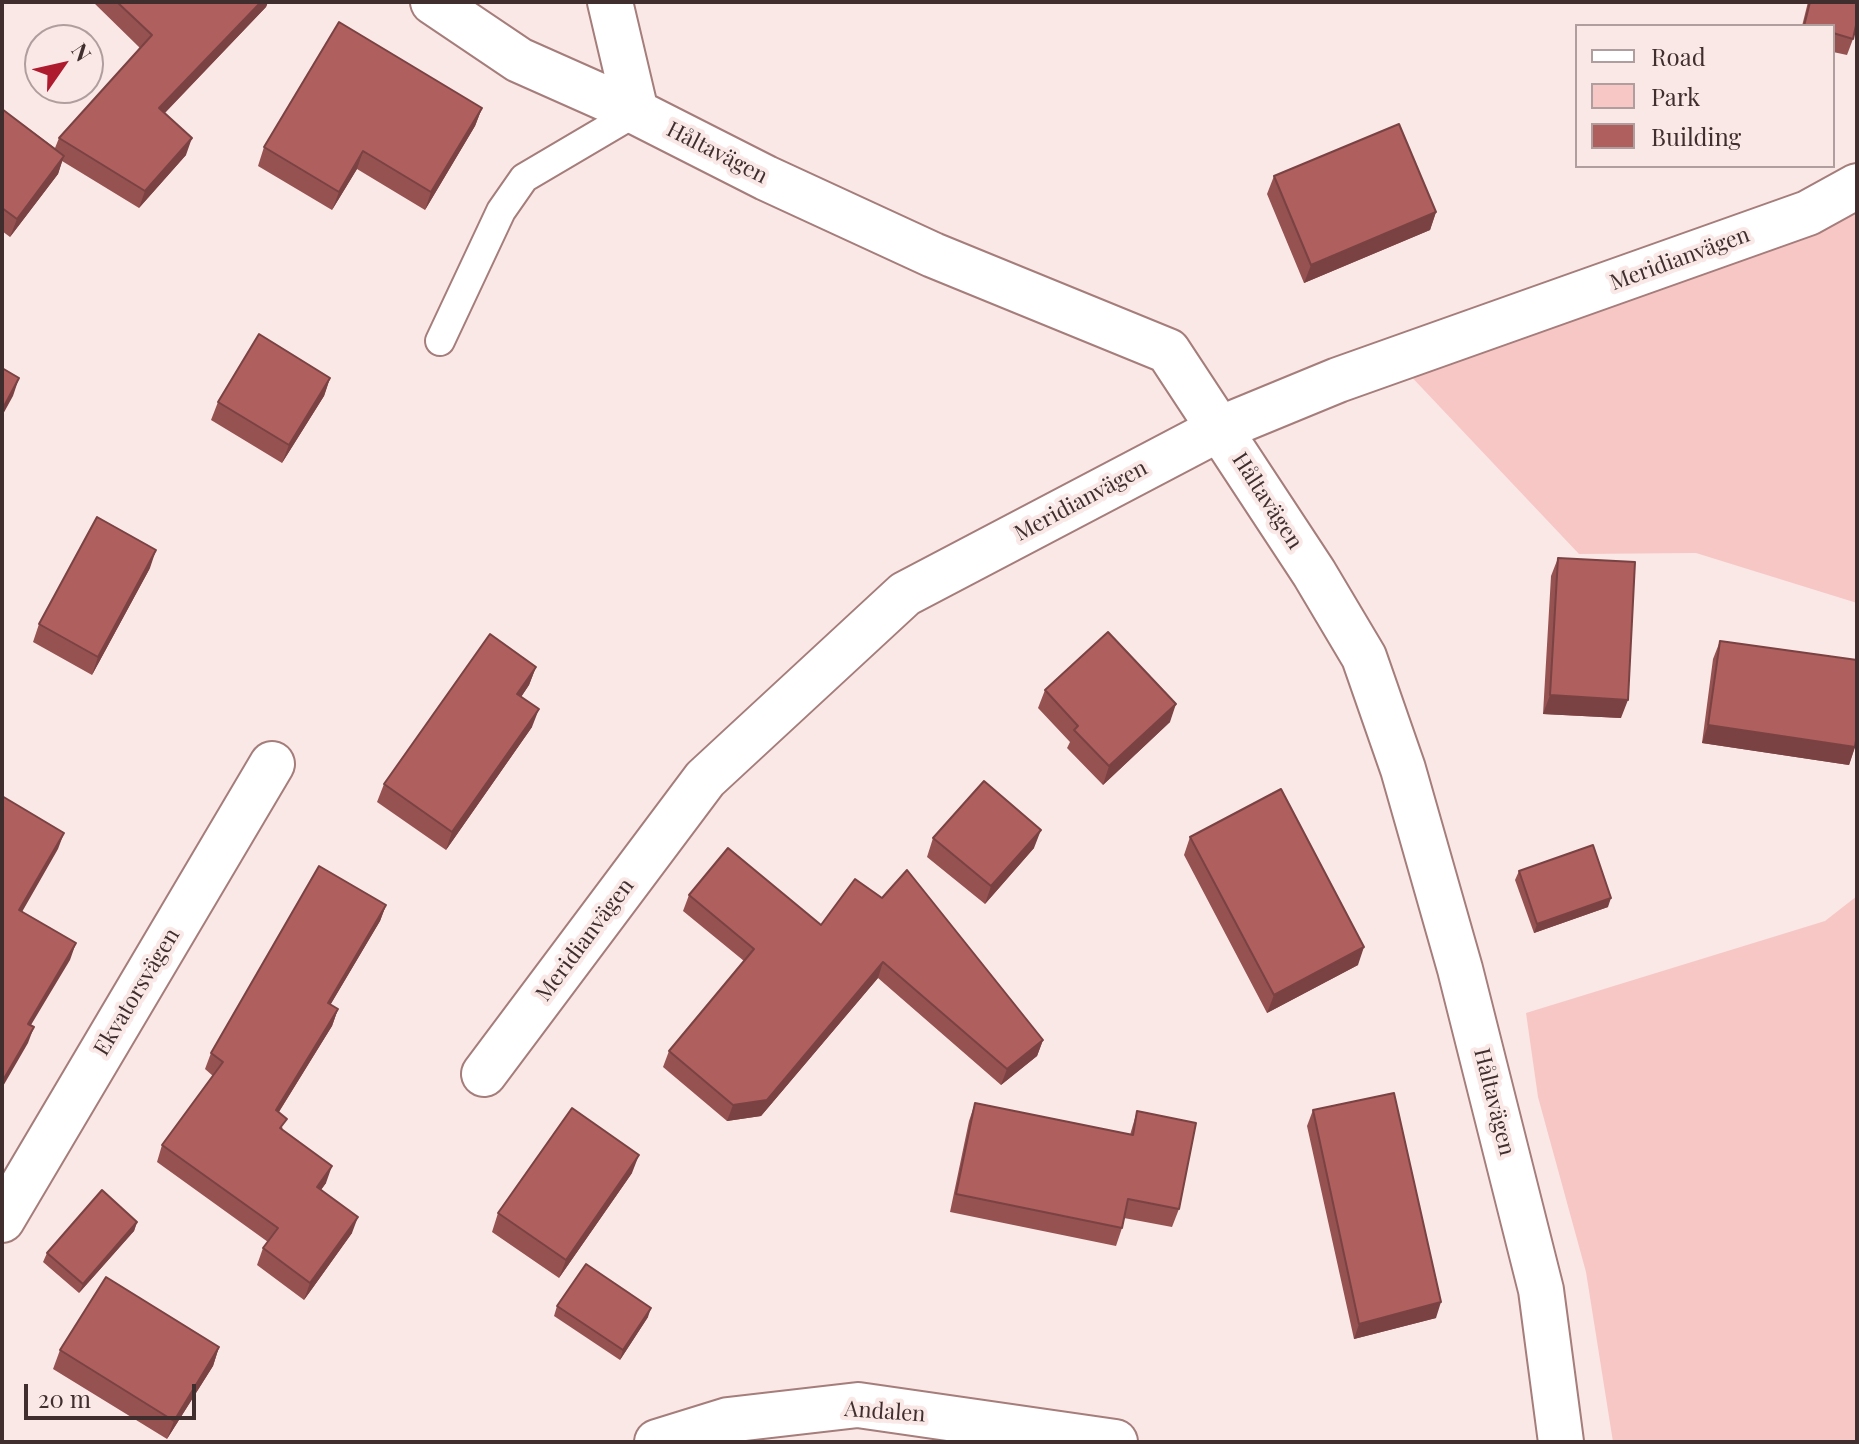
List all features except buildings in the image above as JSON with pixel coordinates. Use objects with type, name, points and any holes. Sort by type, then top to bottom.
[{"type":"street","name":"Håltavägen","points":[[433,2],[519,60],[636,112],[766,178],[933,255],[1168,351],[1314,573],[1364,657],[1403,769],[1460,969],[1541,1290],[1561,1442]]},
{"type":"street","points":[[610,2],[636,112]]},
{"type":"street","name":"Meridianvägen","points":[[484,1074],[705,779],[905,594],[1219,429],[1338,380],[1808,213],[1857,186]]},
{"type":"street","name":"Ekvatorsvägen","points":[[2,1220],[272,764]]},
{"type":"street","name":"Andalen","points":[[657,1442],[728,1420],[858,1405],[1115,1442]]},
{"type":"lane","points":[[440,341],[501,211],[524,178],[636,112]]},
{"type":"green space","points":[[1857,214],[1857,603],[1696,553],[1579,554],[1405,370],[1553,327]]},
{"type":"green space","points":[[1857,896],[1857,1442],[1613,1442],[1586,1272],[1538,1097],[1526,1013],[1825,921]]}]
